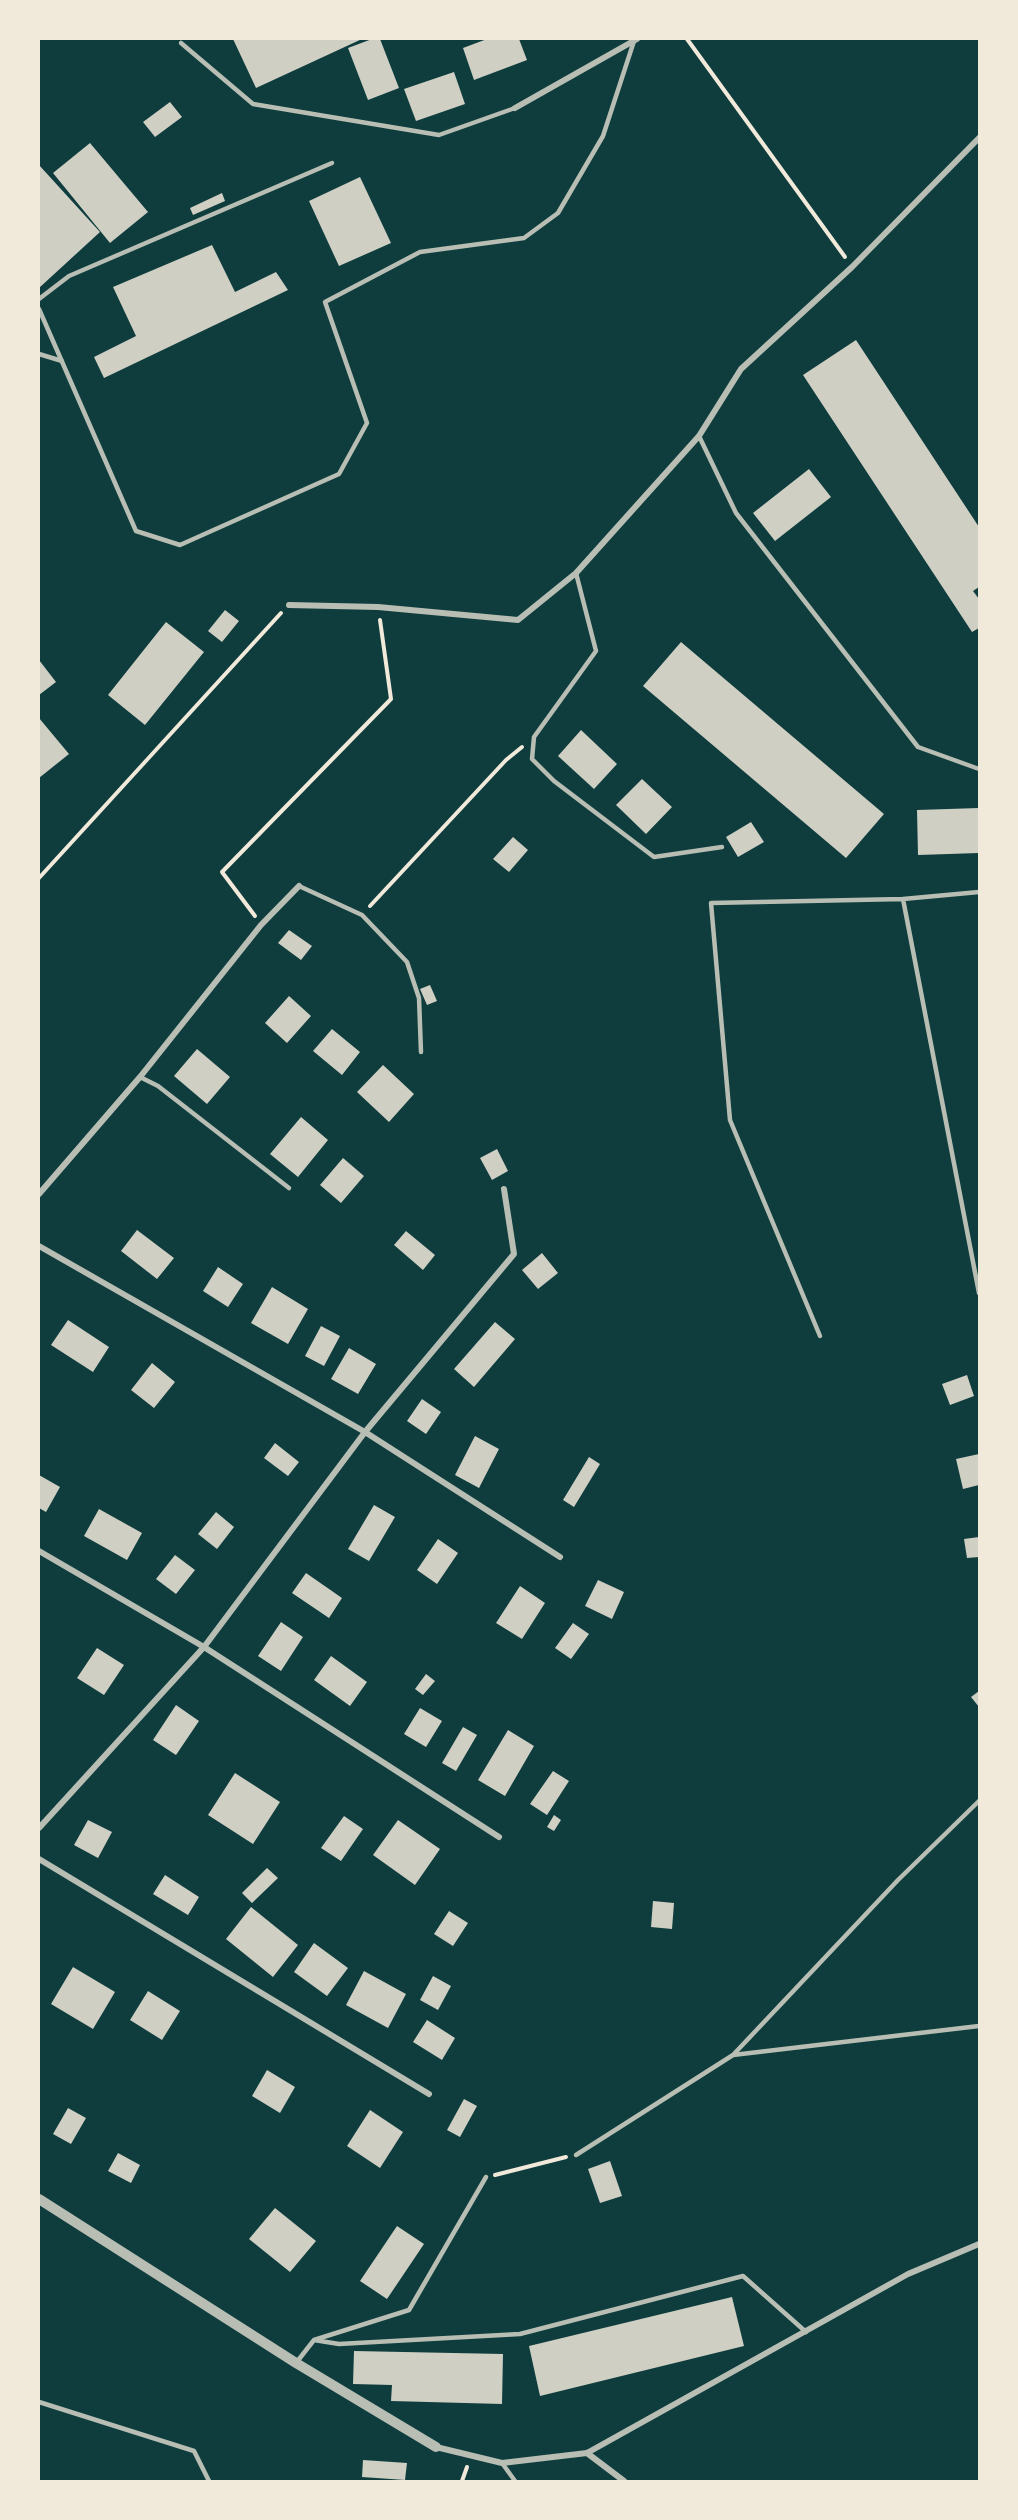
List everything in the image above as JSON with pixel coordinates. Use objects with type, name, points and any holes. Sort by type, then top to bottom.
[{"type":"street","points":[[515,108],[635,40]]},
{"type":"street","points":[[289,605],[378,607],[518,620],[576,573],[699,436],[741,369],[852,267],[979,138]]},
{"type":"street","points":[[39,1194],[140,1077],[261,925],[298,886]]},
{"type":"street","points":[[39,1828],[204,1647],[365,1432],[514,1254],[504,1189]]},
{"type":"street","points":[[39,1246],[365,1432],[560,1557]]},
{"type":"street","points":[[39,1551],[204,1647],[498,1837]]},
{"type":"street","points":[[39,1859],[429,2094]]},
{"type":"street","points":[[39,2199],[296,2363],[436,2447],[502,2463],[587,2453],[908,2274],[979,2244]]},
{"type":"street","points":[[587,2453],[624,2481]]},
{"type":"lane","points":[[39,309],[136,531],[180,545],[339,474],[367,423],[324,302],[420,252],[524,238],[558,213],[603,136],[635,40]]},
{"type":"lane","points":[[181,43],[253,104],[439,135],[515,108]]},
{"type":"lane","points":[[39,299],[69,276],[332,163]]},
{"type":"lane","points":[[39,354],[62,362]]},
{"type":"lane","points":[[699,436],[736,513],[918,747],[979,769]]},
{"type":"lane","points":[[576,573],[597,651],[534,736],[532,759],[546,774],[654,857],[722,847]]},
{"type":"lane","points":[[298,886],[362,915],[407,962],[419,998],[421,1052]]},
{"type":"lane","points":[[820,1336],[730,1120],[711,903],[903,899],[979,892]]},
{"type":"lane","points":[[903,899],[979,1293]]},
{"type":"lane","points":[[140,1077],[158,1086],[289,1188]]},
{"type":"lane","points":[[576,2154],[733,2055],[898,1880],[979,1801]]},
{"type":"lane","points":[[733,2055],[979,2026]]},
{"type":"lane","points":[[296,2363],[314,2340],[409,2310],[486,2177]]},
{"type":"lane","points":[[314,2340],[339,2344],[520,2334],[743,2276],[806,2332]]},
{"type":"lane","points":[[39,2402],[194,2451],[209,2481]]},
{"type":"lane","points":[[502,2463],[515,2481]]},
{"type":"path","points":[[687,39],[852,267]]},
{"type":"path","points":[[39,878],[289,605]]},
{"type":"path","points":[[261,925],[222,872],[391,699],[378,607]]},
{"type":"path","points":[[362,915],[506,760],[534,736]]},
{"type":"path","points":[[486,2177],[576,2154]]},
{"type":"building","points":[[233,39],[362,39],[256,88]]},
{"type":"building","points":[[372,39],[380,39],[399,88],[368,100],[348,48]]},
{"type":"building","points":[[487,39],[519,39],[527,60],[474,80],[463,48]]},
{"type":"building","points":[[454,72],[465,104],[416,121],[404,89]]},
{"type":"building","points":[[170,102],[182,117],[155,137],[143,122]]},
{"type":"building","points":[[90,143],[148,212],[110,243],[53,173]]},
{"type":"building","points":[[39,165],[100,232],[39,288]]},
{"type":"building","points":[[360,177],[391,243],[339,266],[309,201]]},
{"type":"building","points":[[222,193],[225,201],[193,215],[190,208]]},
{"type":"building","points":[[212,245],[235,292],[276,272],[288,290],[104,378],[94,357],[136,336],[113,287]]},
{"type":"building","points":[[856,340],[979,527],[979,587],[973,591],[979,599],[979,628],[972,632],[803,375]]},
{"type":"building","points":[[809,469],[831,497],[775,541],[753,513]]},
{"type":"building","points":[[225,610],[239,621],[222,642],[208,631]]},
{"type":"building","points":[[166,622],[204,652],[145,725],[108,695]]},
{"type":"building","points":[[681,642],[884,814],[846,858],[643,686]]},
{"type":"building","points":[[39,660],[56,682],[39,695]]},
{"type":"building","points":[[39,718],[69,754],[39,778]]},
{"type":"building","points":[[581,730],[617,764],[594,789],[558,756]]},
{"type":"building","points":[[642,779],[672,807],[646,834],[616,805]]},
{"type":"building","points":[[979,808],[979,853],[918,855],[917,810]]},
{"type":"building","points":[[751,822],[764,842],[738,857],[726,837]]},
{"type":"building","points":[[513,837],[528,850],[509,872],[493,859]]},
{"type":"building","points":[[289,930],[312,946],[301,960],[278,943]]},
{"type":"building","points":[[430,985],[437,1001],[427,1005],[420,989]]},
{"type":"building","points":[[289,996],[311,1016],[287,1043],[265,1023]]},
{"type":"building","points":[[332,1029],[360,1052],[342,1075],[313,1051]]},
{"type":"building","points":[[197,1049],[230,1077],[207,1104],[174,1076]]},
{"type":"building","points":[[383,1065],[414,1094],[389,1122],[357,1092]]},
{"type":"building","points":[[301,1117],[328,1140],[298,1177],[270,1154]]},
{"type":"building","points":[[497,1149],[508,1171],[492,1180],[480,1158]]},
{"type":"building","points":[[343,1158],[364,1176],[341,1203],[320,1185]]},
{"type":"building","points":[[137,1230],[174,1258],[157,1279],[121,1251]]},
{"type":"building","points":[[406,1231],[435,1255],[423,1270],[394,1245]]},
{"type":"building","points":[[542,1253],[558,1273],[538,1289],[522,1270]]},
{"type":"building","points":[[218,1267],[243,1284],[228,1307],[203,1291]]},
{"type":"building","points":[[272,1287],[308,1309],[288,1344],[251,1323]]},
{"type":"building","points":[[68,1320],[109,1347],[93,1372],[51,1345]]},
{"type":"building","points":[[495,1322],[515,1339],[474,1387],[454,1369]]},
{"type":"building","points":[[321,1326],[340,1336],[324,1366],[305,1356]]},
{"type":"building","points":[[349,1348],[376,1364],[358,1394],[331,1379]]},
{"type":"building","points":[[152,1363],[175,1382],[154,1408],[131,1390]]},
{"type":"building","points":[[967,1375],[974,1396],[950,1405],[942,1384]]},
{"type":"building","points":[[422,1399],[441,1412],[426,1434],[407,1421]]},
{"type":"building","points":[[475,1436],[499,1449],[479,1488],[455,1475]]},
{"type":"building","points":[[275,1443],[299,1462],[288,1476],[264,1458]]},
{"type":"building","points":[[979,1454],[979,1485],[963,1489],[956,1459]]},
{"type":"building","points":[[589,1457],[600,1464],[574,1507],[563,1500]]},
{"type":"building","points":[[39,1475],[60,1487],[46,1512],[39,1508]]},
{"type":"building","points":[[374,1505],[395,1517],[369,1561],[348,1549]]},
{"type":"building","points":[[99,1509],[142,1533],[127,1560],[84,1536]]},
{"type":"building","points":[[216,1512],[234,1527],[217,1549],[198,1534]]},
{"type":"building","points":[[979,1537],[979,1557],[967,1558],[964,1539]]},
{"type":"building","points":[[438,1539],[458,1553],[437,1584],[417,1570]]},
{"type":"building","points":[[175,1555],[195,1570],[176,1594],[156,1579]]},
{"type":"building","points":[[306,1573],[342,1598],[329,1618],[292,1593]]},
{"type":"building","points":[[598,1580],[624,1592],[612,1619],[585,1606]]},
{"type":"building","points":[[520,1586],[545,1603],[522,1639],[496,1623]]},
{"type":"building","points":[[281,1622],[303,1637],[281,1671],[258,1656]]},
{"type":"building","points":[[573,1623],[589,1634],[571,1659],[555,1648]]},
{"type":"building","points":[[97,1648],[124,1665],[104,1695],[77,1678]]},
{"type":"building","points":[[331,1656],[367,1682],[350,1706],[314,1680]]},
{"type":"building","points":[[426,1674],[435,1681],[423,1695],[415,1689]]},
{"type":"building","points":[[979,1691],[979,1707],[971,1697]]},
{"type":"building","points":[[176,1705],[199,1721],[176,1755],[153,1740]]},
{"type":"building","points":[[420,1708],[442,1721],[426,1747],[404,1734]]},
{"type":"building","points":[[463,1727],[477,1735],[456,1771],[442,1763]]},
{"type":"building","points":[[508,1730],[534,1746],[505,1796],[478,1780]]},
{"type":"building","points":[[553,1771],[569,1781],[547,1815],[530,1804]]},
{"type":"building","points":[[235,1773],[280,1802],[253,1844],[208,1815]]},
{"type":"building","points":[[554,1815],[561,1820],[554,1831],[547,1827]]},
{"type":"building","points":[[344,1816],[363,1829],[341,1861],[321,1848]]},
{"type":"building","points":[[88,1820],[112,1832],[98,1858],[74,1845]]},
{"type":"building","points":[[398,1820],[440,1849],[415,1885],[373,1855]]},
{"type":"building","points":[[267,1868],[278,1878],[252,1903],[242,1893]]},
{"type":"building","points":[[165,1875],[199,1897],[188,1915],[153,1894]]},
{"type":"building","points":[[653,1901],[674,1903],[672,1929],[651,1927]]},
{"type":"building","points":[[251,1907],[298,1945],[273,1977],[226,1939]]},
{"type":"building","points":[[449,1911],[468,1923],[453,1946],[434,1934]]},
{"type":"building","points":[[314,1943],[348,1968],[327,1996],[294,1972]]},
{"type":"building","points":[[73,1967],[115,1992],[93,2029],[51,2004]]},
{"type":"building","points":[[364,1971],[406,1994],[388,2028],[346,2005]]},
{"type":"building","points":[[433,1976],[451,1986],[438,2010],[420,2000]]},
{"type":"building","points":[[148,1991],[180,2011],[162,2040],[130,2020]]},
{"type":"building","points":[[427,2020],[455,2038],[442,2060],[413,2042]]},
{"type":"building","points":[[267,2070],[295,2087],[280,2113],[252,2096]]},
{"type":"building","points":[[464,2099],[477,2106],[460,2137],[447,2130]]},
{"type":"building","points":[[68,2108],[86,2118],[71,2144],[53,2134]]},
{"type":"building","points":[[370,2110],[403,2132],[380,2168],[347,2146]]},
{"type":"building","points":[[118,2153],[140,2165],[131,2183],[108,2171]]},
{"type":"building","points":[[610,2161],[622,2196],[600,2203],[588,2169]]},
{"type":"building","points":[[275,2208],[316,2241],[290,2272],[249,2239]]},
{"type":"building","points":[[397,2226],[424,2244],[387,2299],[360,2281]]},
{"type":"building","points":[[732,2297],[744,2346],[540,2396],[529,2346]]},
{"type":"building","points":[[354,2351],[503,2354],[502,2404],[391,2401],[392,2385],[353,2384]]},
{"type":"building","points":[[363,2460],[407,2463],[405,2480],[362,2477]]}]
